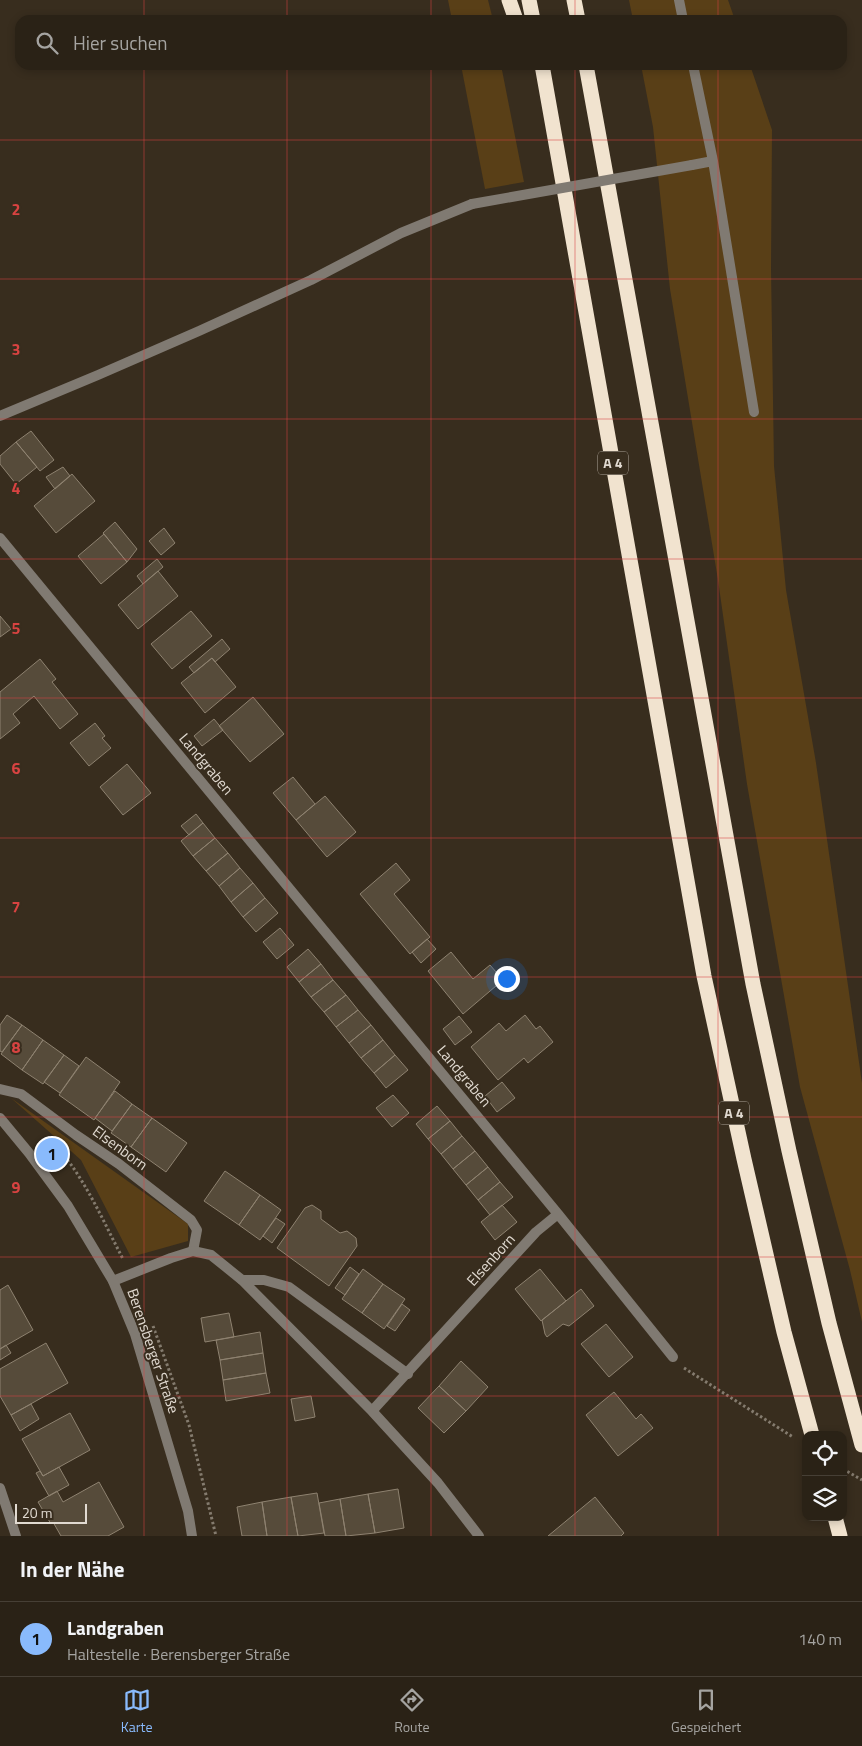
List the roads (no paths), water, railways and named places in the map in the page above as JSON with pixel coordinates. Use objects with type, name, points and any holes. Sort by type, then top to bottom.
[{"type":"highway","points":[[509,0],[514,15]]},
{"type":"highway","points":[[529,0],[532,15]]},
{"type":"highway","points":[[574,0],[577,15]]},
{"type":"highway","points":[[533,70],[556,138]]},
{"type":"highway","name":"A 4","points":[[543,70],[704,976],[784,1332],[804,1431]]},
{"type":"highway","points":[[587,70],[753,984],[789,1151],[825,1304],[862,1445]]},
{"type":"highway","points":[[836,1521],[840,1536]]},
{"type":"street","points":[[679,0],[682,15]]},
{"type":"street","points":[[694,70],[713,162],[754,412]]},
{"type":"street","points":[[0,416],[199,331],[310,280],[401,233],[472,204],[713,162]]},
{"type":"street","name":"Landgraben","points":[[0,538],[558,1214],[673,1357]]},
{"type":"street","name":"Elsenborn","points":[[0,1089],[21,1094],[119,1164],[191,1220],[197,1230],[193,1251]]},
{"type":"street","name":"Berensberger Straße","points":[[0,1118],[29,1153],[68,1206],[113,1281],[140,1353],[188,1511],[192,1536]]},
{"type":"street","name":"Elsenborn","points":[[372,1411],[408,1374],[536,1232],[558,1214]]},
{"type":"street","points":[[113,1281],[170,1258],[193,1251],[212,1255],[242,1280],[372,1411],[438,1483],[479,1536]]},
{"type":"street","points":[[242,1280],[264,1280],[289,1287],[408,1374]]},
{"type":"street","points":[[0,1488],[16,1536]]},
{"type":"place","name":"Landgraben","points":[[52,1154]]}]
